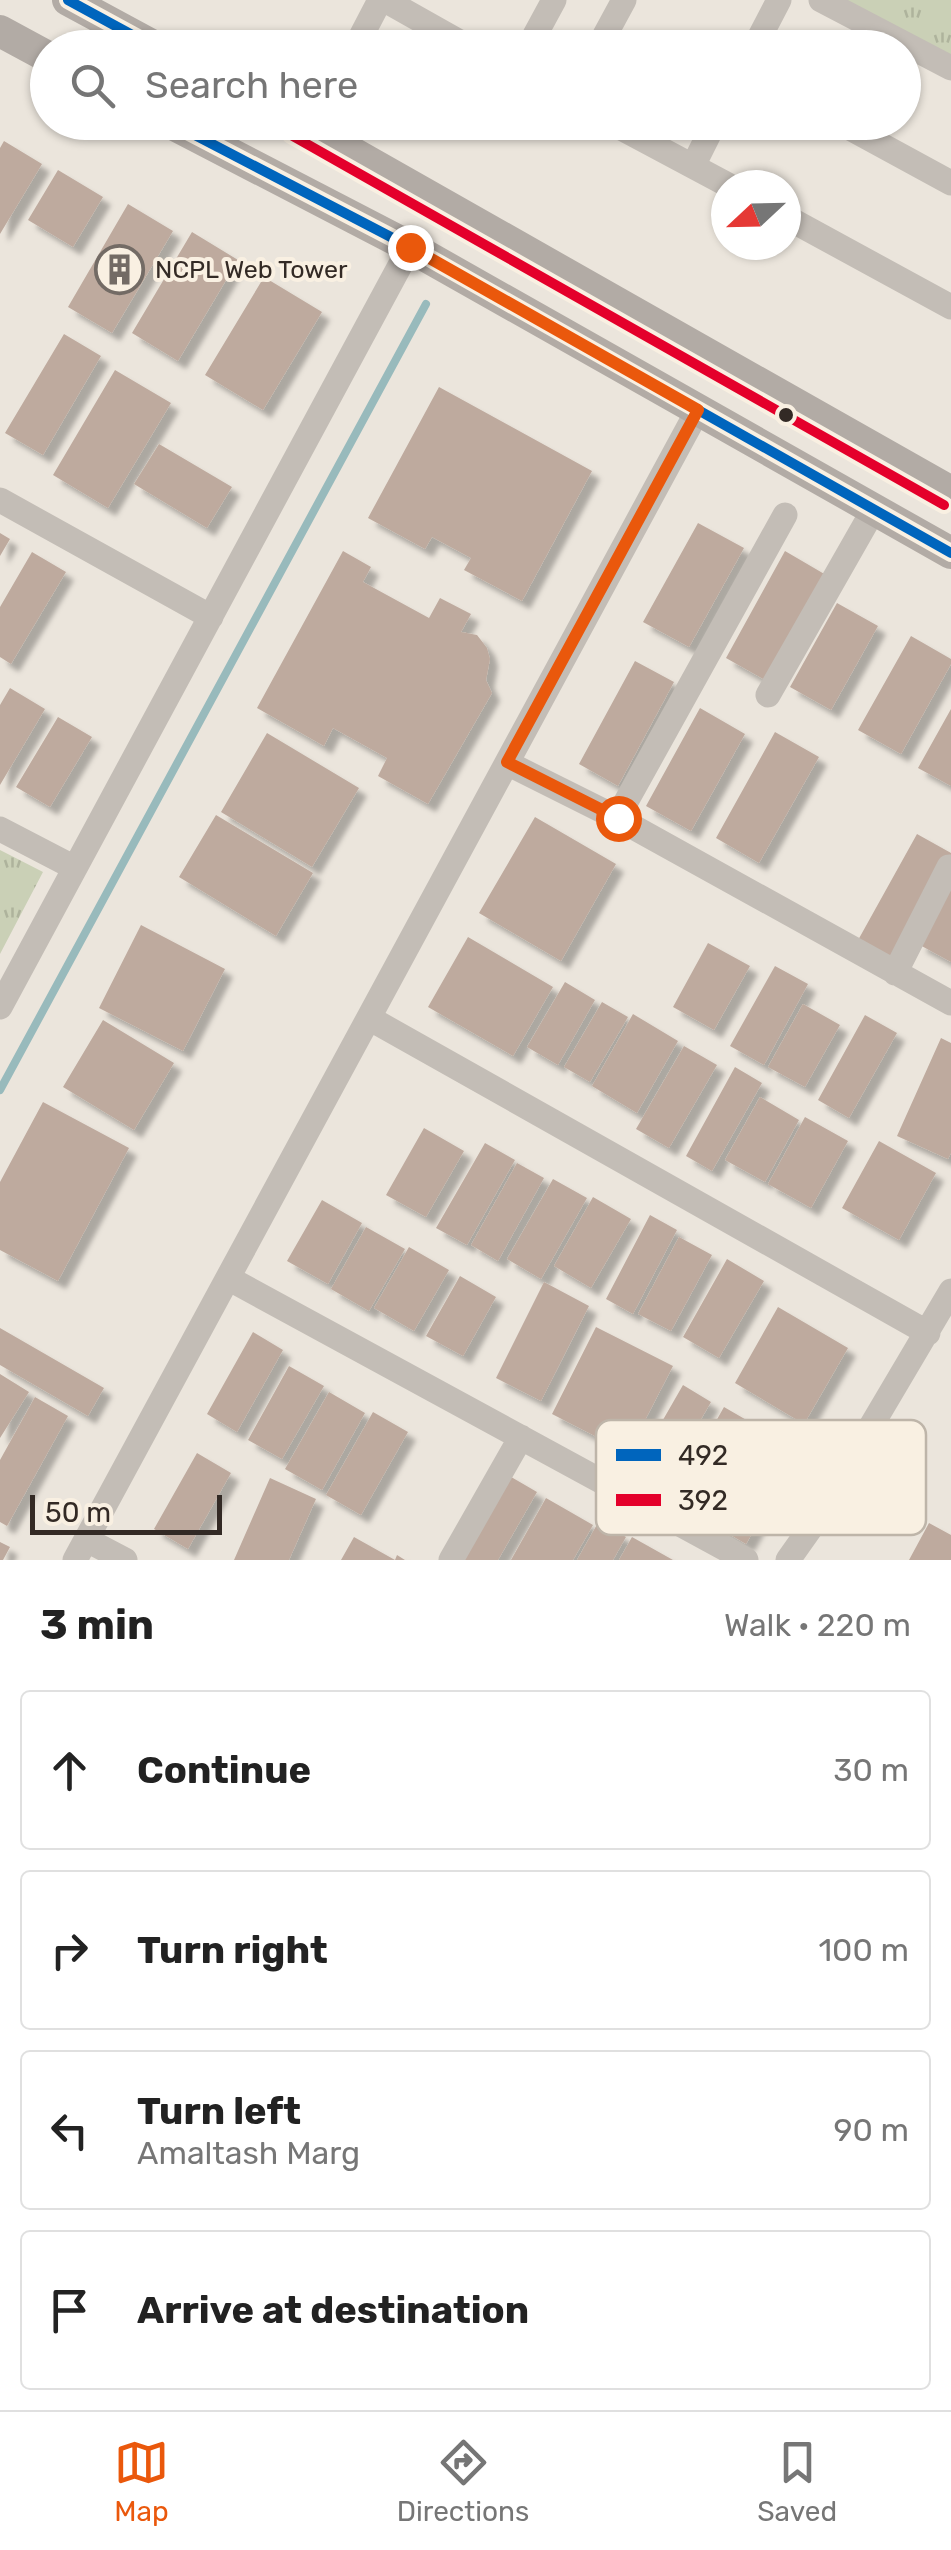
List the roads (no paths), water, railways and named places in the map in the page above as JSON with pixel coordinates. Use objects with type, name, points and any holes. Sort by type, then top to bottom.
[{"type":"main road","points":[[68,0],[124,30]]},
{"type":"main road","points":[[0,31],[30,47]]},
{"type":"main road","points":[[209,140],[410,247],[951,552]]},
{"type":"main road","points":[[335,140],[951,492]]},
{"type":"street","points":[[366,30],[383,0],[437,30]]},
{"type":"street","points":[[538,30],[554,0]]},
{"type":"street","points":[[608,30],[624,0]]},
{"type":"street","points":[[763,30],[779,0]]},
{"type":"street","points":[[821,0],[878,30]]},
{"type":"street","points":[[921,52],[951,68]]},
{"type":"street","points":[[644,140],[711,176]]},
{"type":"street","points":[[693,166],[706,140]]},
{"type":"street","points":[[872,140],[951,183]]},
{"type":"street","points":[[801,225],[951,307]]},
{"type":"street","points":[[0,1007],[410,247]]},
{"type":"street","points":[[125,1560],[81,1550],[698,410]]},
{"type":"street","points":[[0,500],[210,617]]},
{"type":"street","points":[[768,695],[874,509]]},
{"type":"street","points":[[618,818],[785,515]]},
{"type":"street","points":[[507,762],[618,818],[951,1003]]},
{"type":"street","points":[[0,828],[75,868]]},
{"type":"street","points":[[895,973],[949,866]]},
{"type":"street","points":[[369,1018],[928,1333]]},
{"type":"street","points":[[228,1278],[596,1478]]},
{"type":"street","points":[[876,1420],[951,1290]]},
{"type":"street","points":[[451,1560],[521,1437]]},
{"type":"street","points":[[700,1535],[746,1560]]},
{"type":"street","points":[[788,1560],[806,1535]]},
{"type":"waterway","points":[[0,1090],[426,304]]},
{"type":"place","name":"NCPL Web Tower","points":[[120,269]]}]
